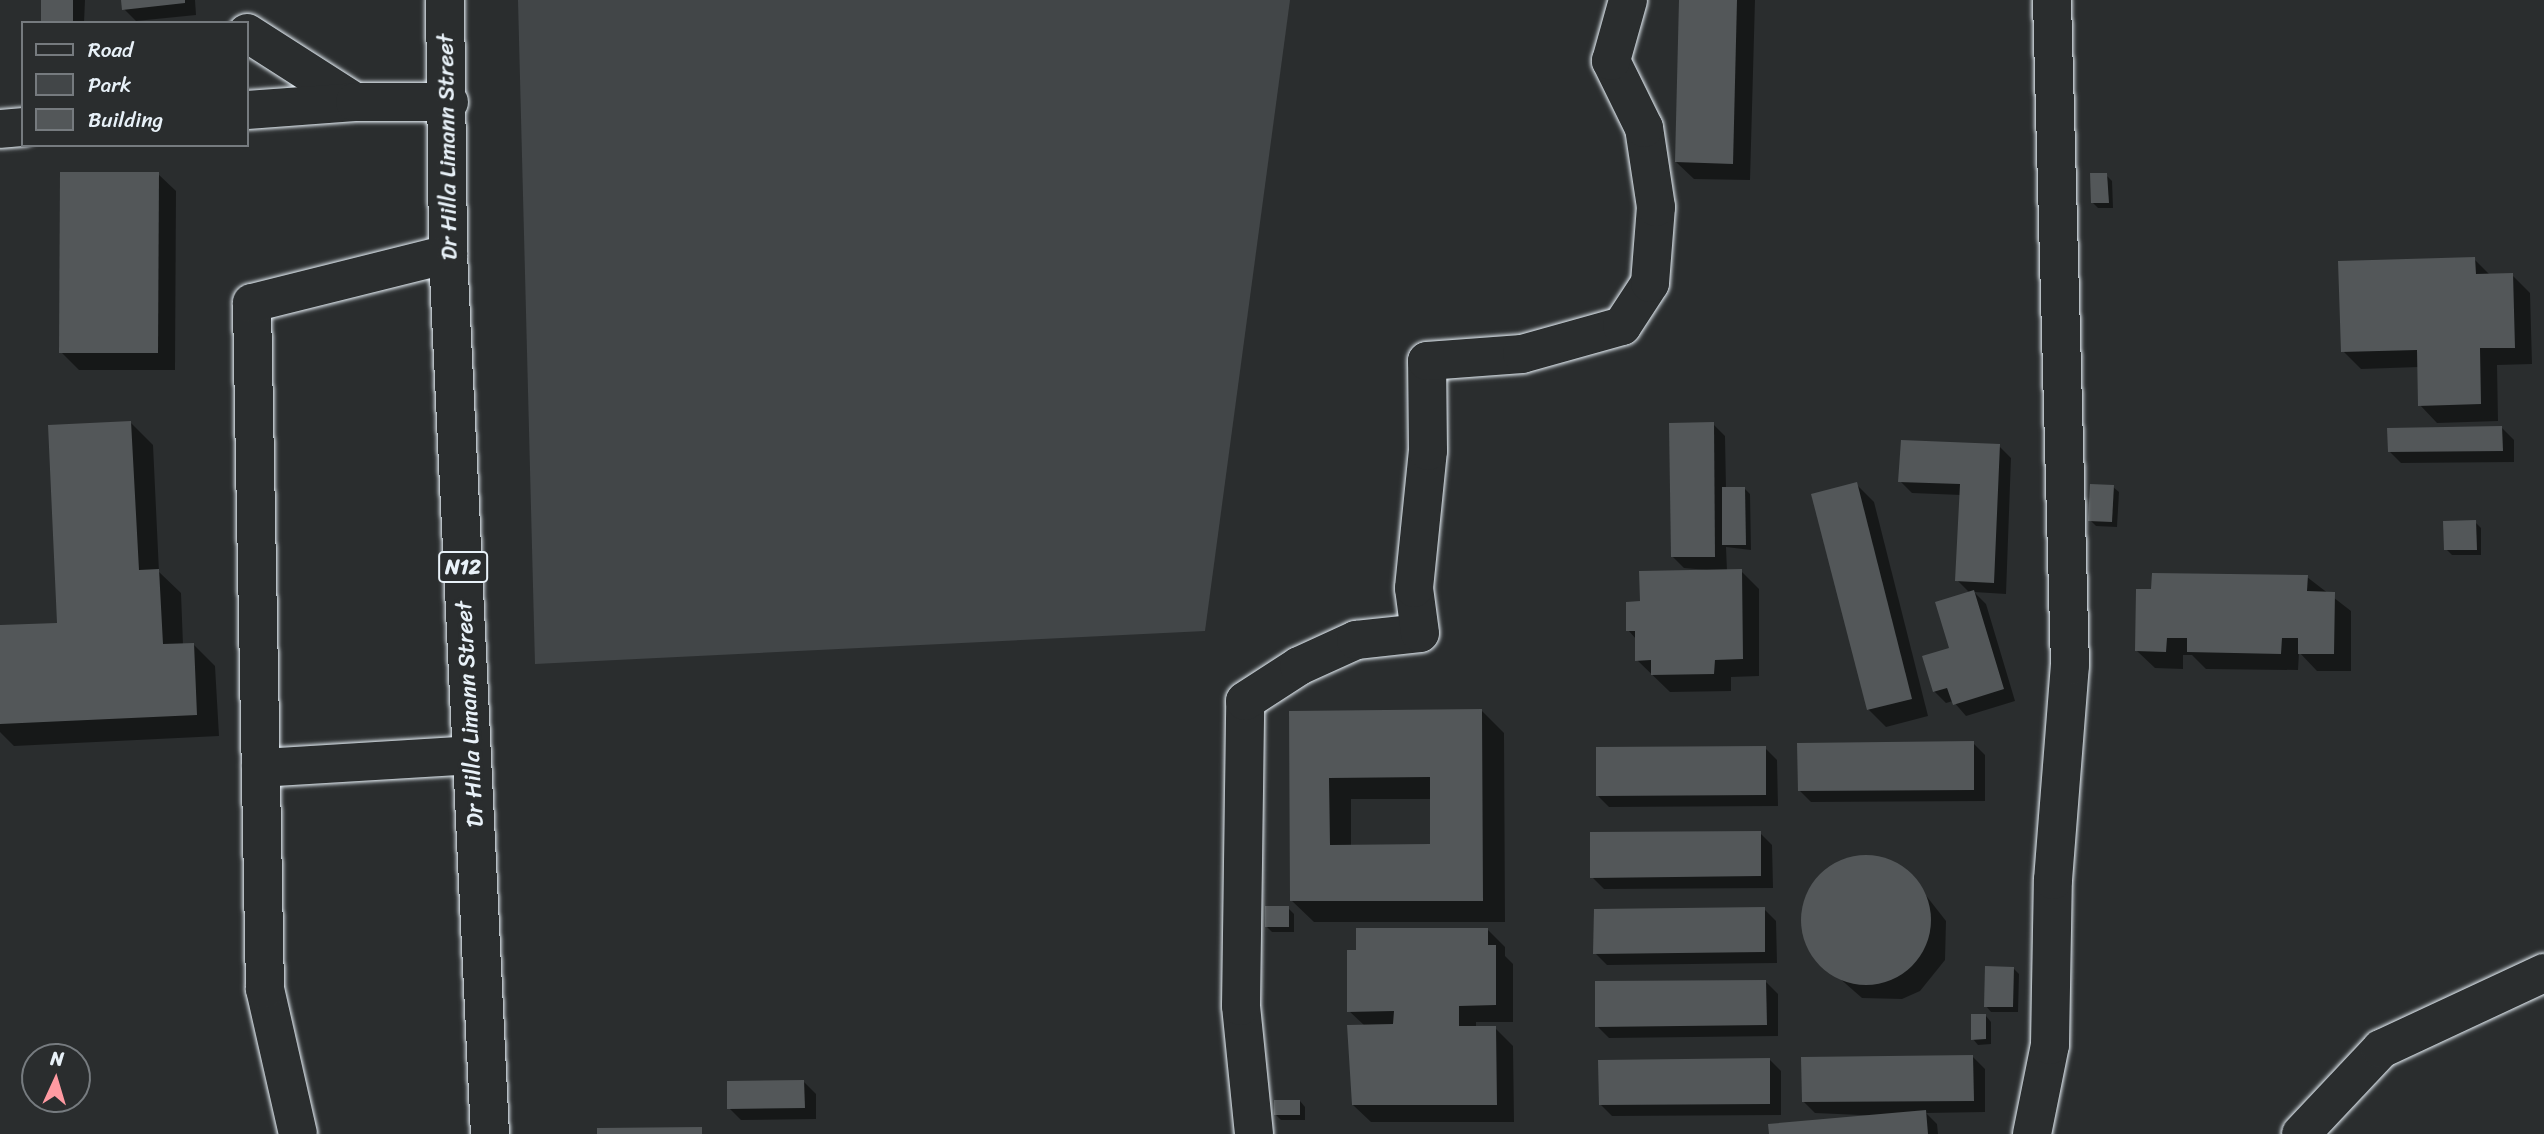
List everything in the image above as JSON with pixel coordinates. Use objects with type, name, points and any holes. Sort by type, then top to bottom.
[{"type":"main road","points":[[244,0],[244,21]]},
{"type":"main road","name":"Dr Hilla Limann Street","points":[[445,0],[449,102],[448,254],[490,1134]]},
{"type":"main road","points":[[1254,1134],[1241,1006],[1245,701],[1299,666],[1356,640],[1420,632],[1415,588],[1428,451],[1427,361],[1522,354],[1622,326],[1650,283],[1656,207],[1644,128],[1611,61],[1628,0]]},
{"type":"main road","points":[[2032,1134],[2050,1045],[2053,880],[2070,666],[2052,0]]},
{"type":"main road","points":[[248,34],[355,102]]},
{"type":"main road","points":[[248,110],[355,102],[449,102]]},
{"type":"main road","points":[[0,129],[21,127]]},
{"type":"main road","points":[[298,1134],[265,989],[252,303],[448,254]]},
{"type":"main road","points":[[261,768],[472,755]]},
{"type":"main road","points":[[2301,1134],[2381,1049],[2544,973]]},
{"type":"green space","points":[[518,0],[1290,0],[1205,631],[535,664]]},
{"type":"building","points":[[41,0],[73,0],[73,21],[41,21]]},
{"type":"building","points":[[121,0],[185,0],[185,3],[122,10]]},
{"type":"building","points":[[1679,0],[1737,0],[1733,164],[1675,162]]},
{"type":"building","points":[[60,172],[159,172],[158,353],[59,353]]},
{"type":"building","points":[[2090,173],[2107,173],[2109,203],[2091,203]]},
{"type":"building","points":[[2475,257],[2476,274],[2513,273],[2515,348],[2480,348],[2481,404],[2418,406],[2417,350],[2341,352],[2338,261]]},
{"type":"building","points":[[131,421],[139,570],[159,569],[163,644],[194,643],[197,715],[0,724],[0,625],[57,623],[48,425]]},
{"type":"building","points":[[1714,422],[1715,557],[1671,557],[1669,423]]},
{"type":"building","points":[[2502,426],[2503,451],[2388,452],[2387,428]]},
{"type":"building","points":[[1901,440],[2000,444],[1994,583],[1955,581],[1960,484],[1898,482]]},
{"type":"building","points":[[1857,482],[1912,699],[1867,710],[1811,494]]},
{"type":"building","points":[[2090,484],[2114,485],[2112,522],[2088,521]]},
{"type":"building","points":[[1722,487],[1745,487],[1746,545],[1722,545]]},
{"type":"building","points":[[2476,520],[2477,550],[2444,550],[2443,521]]},
{"type":"building","points":[[1742,569],[1743,659],[1715,660],[1714,674],[1651,675],[1651,660],[1635,661],[1635,631],[1626,631],[1626,602],[1640,601],[1639,571]]},
{"type":"building","points":[[2152,573],[2308,575],[2307,591],[2335,592],[2334,654],[2298,654],[2298,638],[2282,638],[2281,654],[2187,652],[2187,638],[2167,638],[2166,652],[2135,651],[2136,589],[2151,589]]},
{"type":"building","points":[[1974,590],[2004,689],[1953,705],[1947,688],[1933,692],[1922,656],[1949,648],[1935,602]]},
{"type":"building","points":[[1482,709],[1483,901],[1290,901],[1289,711]],"holes":[[[1430,777],[1430,844],[1330,845],[1329,778]]]},
{"type":"building","points":[[1974,741],[1974,790],[1798,791],[1797,743]]},
{"type":"building","points":[[1766,746],[1766,795],[1596,796],[1596,747]]},
{"type":"building","points":[[1761,831],[1761,876],[1590,878],[1590,832]]},
{"type":"building","points":[[1866,855],[1891,860],[1912,874],[1926,895],[1931,920],[1926,945],[1912,966],[1891,980],[1866,985],[1841,980],[1820,966],[1806,945],[1801,920],[1806,895],[1820,874],[1841,860]]},
{"type":"building","points":[[1265,906],[1289,906],[1289,927],[1265,927]]},
{"type":"building","points":[[1765,907],[1765,952],[1593,954],[1594,909]]},
{"type":"building","points":[[1356,928],[1488,928],[1488,945],[1496,945],[1496,1005],[1459,1006],[1459,1026],[1496,1026],[1497,1105],[1352,1105],[1347,1025],[1393,1024],[1394,1011],[1347,1012],[1347,950],[1356,950]]},
{"type":"building","points":[[1985,966],[2014,967],[2013,1007],[1984,1007]]},
{"type":"building","points":[[1766,980],[1767,1025],[1595,1027],[1595,981]]},
{"type":"building","points":[[1971,1014],[1986,1014],[1986,1039],[1971,1040]]},
{"type":"building","points":[[1973,1055],[1974,1101],[1802,1102],[1801,1057]]},
{"type":"building","points":[[1770,1058],[1770,1104],[1599,1105],[1598,1060]]},
{"type":"building","points":[[804,1080],[805,1108],[727,1109],[727,1081]]},
{"type":"building","points":[[1274,1100],[1300,1100],[1300,1115],[1274,1115]]},
{"type":"building","points":[[1926,1110],[1928,1134],[1769,1134],[1768,1124]]},
{"type":"building","points":[[702,1127],[702,1134],[597,1134],[597,1128]]}]
